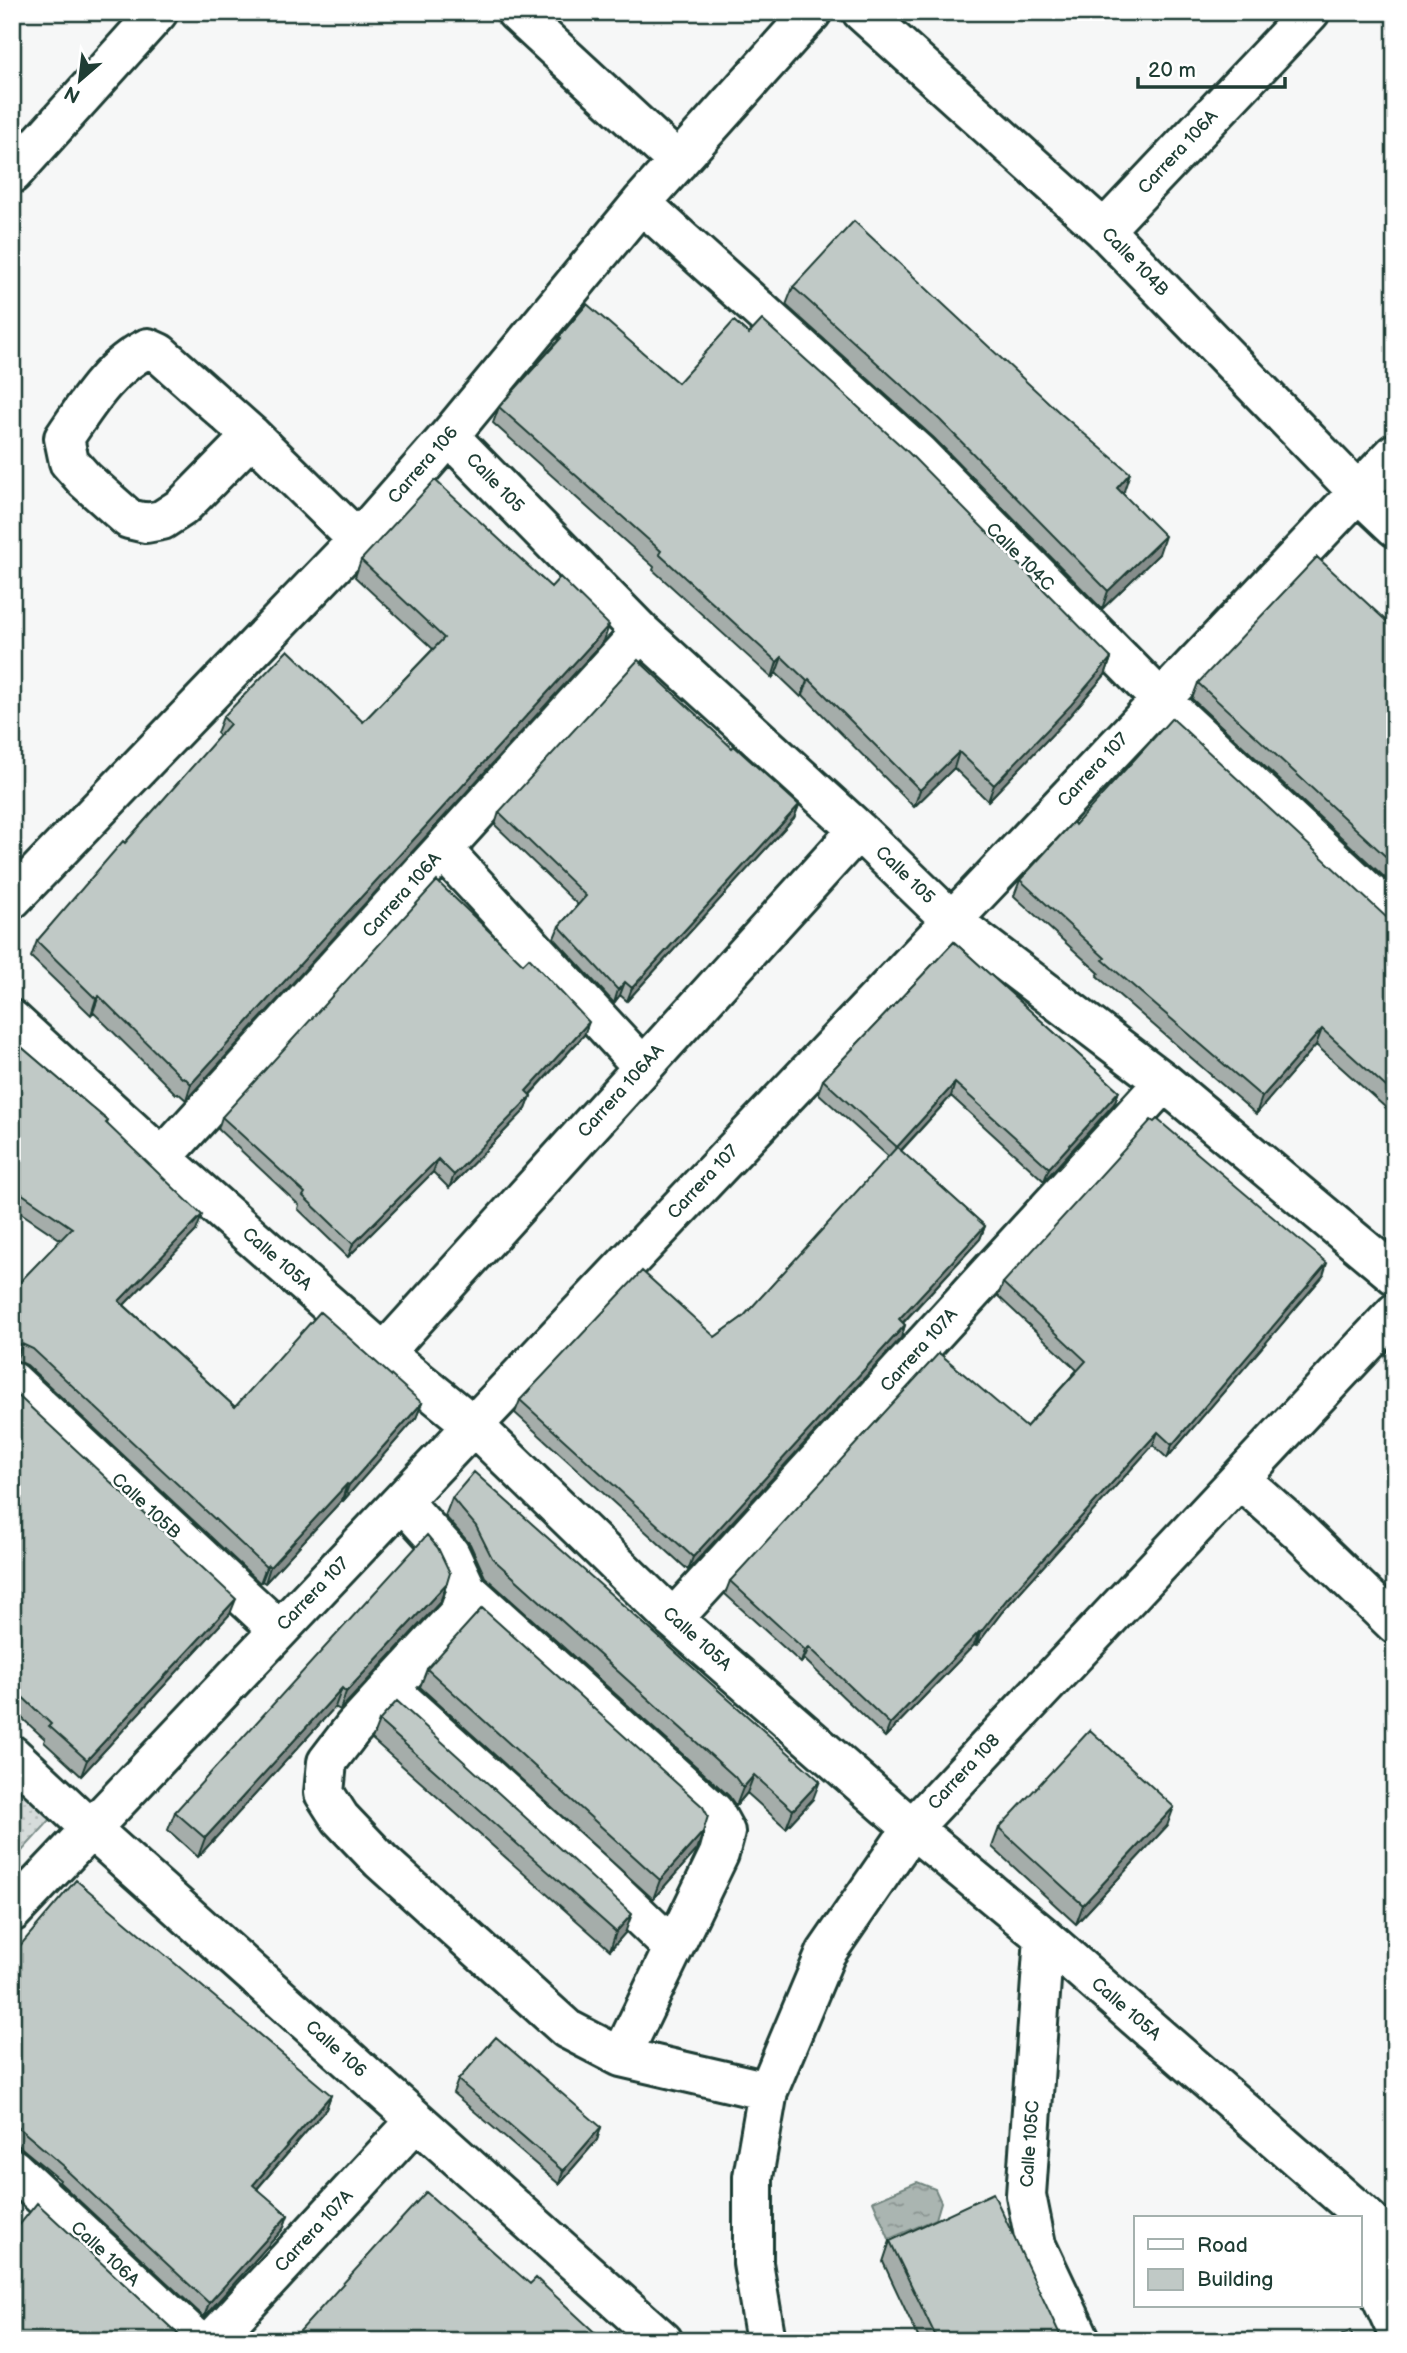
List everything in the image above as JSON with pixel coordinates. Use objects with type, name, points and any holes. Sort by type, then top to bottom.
[{"type":"street","points":[[12,174],[158,12]]},
{"type":"street","points":[[516,12],[678,162]]},
{"type":"street","name":"Carrera 106","points":[[12,899],[358,540],[449,436],[641,203],[812,12]]},
{"type":"street","name":"Calle 104B","points":[[862,12],[1104,230],[1395,527]]},
{"type":"street","name":"Carrera 106A","points":[[1104,230],[1310,12]]},
{"type":"street","name":"Calle 104C","points":[[641,203],[918,453],[1160,699],[1395,917]]},
{"type":"street","points":[[252,436],[182,507],[162,520],[146,523],[129,519],[85,480],[69,462],[64,438],[97,389],[133,355],[148,348],[159,353],[252,436],[358,540]]},
{"type":"street","name":"Calle 105","points":[[449,436],[641,632],[858,830],[951,920],[1164,1082],[1395,1275]]},
{"type":"street","name":"Carrera 107","points":[[12,1912],[1395,453]]},
{"type":"street","name":"Carrera 106A","points":[[162,1158],[641,632]]},
{"type":"street","name":"Carrera 106AA","points":[[384,1353],[858,830]]},
{"type":"street","points":[[443,850],[643,1067]]},
{"type":"street","name":"Calle 105A","points":[[12,1020],[162,1158],[384,1353],[473,1425],[673,1619],[912,1828],[1044,1937],[1340,2205],[1356,2216]]},
{"type":"street","name":"Carrera 107A","points":[[673,1619],[1164,1082]]},
{"type":"street","name":"Carrera 108","points":[[765,2341],[753,2263],[753,2177],[768,2091],[826,1953],[912,1828],[1395,1313]]},
{"type":"street","name":"Calle 105B","points":[[12,1381],[279,1630]]},
{"type":"street","points":[[1240,1479],[1299,1531],[1395,1624]]},
{"type":"street","points":[[402,1501],[450,1554],[467,1590],[714,1812],[725,1832],[719,1854],[621,2057]]},
{"type":"street","points":[[467,1590],[458,1613],[353,1728],[327,1762],[324,1793],[340,1818],[382,1861],[567,2029],[621,2057],[768,2091]]},
{"type":"street","points":[[388,1689],[599,1877],[673,1948]]},
{"type":"street","name":"Calle 106","points":[[12,1755],[91,1829],[663,2341]]},
{"type":"street","name":"Calle 105C","points":[[1044,1937],[1026,2195],[1036,2245],[1081,2341]]},
{"type":"street","name":"Carrera 107A","points":[[212,2341],[416,2121]]},
{"type":"street","name":"Calle 106A","points":[[12,2168],[198,2341]]},
{"type":"street","name":"Calle 105A","points":[[1362,2221],[1395,2244]]},
{"type":"street","points":[[1362,2253],[1395,2327]]},
{"type":"shaded area","points":[[12,1783],[51,1819],[12,1862]]},
{"type":"water","points":[[917,2182],[935,2189],[941,2202],[936,2219],[889,2239],[873,2201]]},
{"type":"building","points":[[854,221],[1060,413],[1130,473],[1117,488],[1165,536],[1108,591],[940,420],[793,287]]},
{"type":"building","points":[[587,304],[678,383],[734,321],[749,334],[762,320],[909,453],[1111,658],[1071,705],[994,785],[959,752],[920,790],[809,679],[807,681],[782,657],[777,662],[659,554],[661,551],[499,407],[561,338],[559,337]]},
{"type":"building","points":[[435,480],[551,587],[560,577],[609,625],[191,1084],[99,996],[96,999],[37,941],[123,841],[125,843],[230,724],[223,717],[288,650],[363,722],[444,638],[361,560]]},
{"type":"building","points":[[1317,557],[1395,629],[1395,865],[1198,683]]},
{"type":"building","points":[[638,660],[732,748],[734,746],[799,805],[632,988],[625,982],[618,990],[559,926],[586,896],[499,812]]},
{"type":"building","points":[[1172,718],[1386,917],[1395,921],[1395,1095],[1322,1029],[1262,1097],[1103,960],[1105,958],[1020,880],[1073,822],[1075,825]]},
{"type":"building","points":[[437,881],[523,964],[529,958],[589,1022],[526,1091],[531,1096],[454,1175],[438,1159],[353,1244],[303,1196],[305,1193],[222,1117]]},
{"type":"building","points":[[954,942],[1119,1091],[1049,1168],[955,1083],[897,1147],[823,1080]]},
{"type":"building","points":[[12,1039],[108,1121],[106,1123],[202,1215],[119,1301],[235,1407],[320,1312],[422,1403],[349,1485],[347,1484],[270,1567],[266,1567],[33,1349],[22,1344],[12,1344],[12,1290],[72,1228],[12,1187]]},
{"type":"building","points":[[1157,1119],[1327,1263],[1172,1445],[1158,1432],[1007,1599],[980,1633],[890,1724],[809,1647],[805,1650],[730,1581],[939,1353],[1026,1427],[1086,1361],[1003,1283],[1151,1120],[1154,1122]]},
{"type":"building","points":[[897,1147],[985,1226],[899,1319],[905,1325],[693,1557],[520,1400],[642,1271],[715,1337],[744,1316]]},
{"type":"building","points":[[12,1390],[236,1599],[87,1760],[49,1726],[51,1724],[12,1687]]},
{"type":"building","points":[[474,1472],[820,1781],[793,1810],[754,1775],[743,1788],[735,1777],[492,1558],[476,1526],[452,1498]]},
{"type":"building","points":[[427,1535],[438,1548],[450,1573],[447,1583],[346,1692],[342,1688],[205,1838],[175,1812]]},
{"type":"building","points":[[482,1608],[703,1807],[708,1816],[703,1832],[660,1880],[427,1669]]},
{"type":"building","points":[[397,1701],[632,1914],[616,1932],[379,1721]]},
{"type":"building","points":[[1090,1730],[1174,1807],[1083,1905],[999,1828]]},
{"type":"building","points":[[76,1880],[331,2095],[253,2185],[288,2215],[209,2303],[65,2167],[12,2122],[12,1955]]},
{"type":"building","points":[[496,2037],[601,2127],[563,2171],[458,2080]]},
{"type":"building","points":[[426,2192],[530,2284],[536,2278],[604,2341],[291,2341]]},
{"type":"building","points":[[993,2193],[1063,2341],[938,2341],[890,2241]]},
{"type":"building","points":[[37,2203],[182,2338],[180,2341],[12,2341],[12,2234]]},
{"type":"building","points":[[1350,2331],[1355,2341],[1331,2341]]}]
